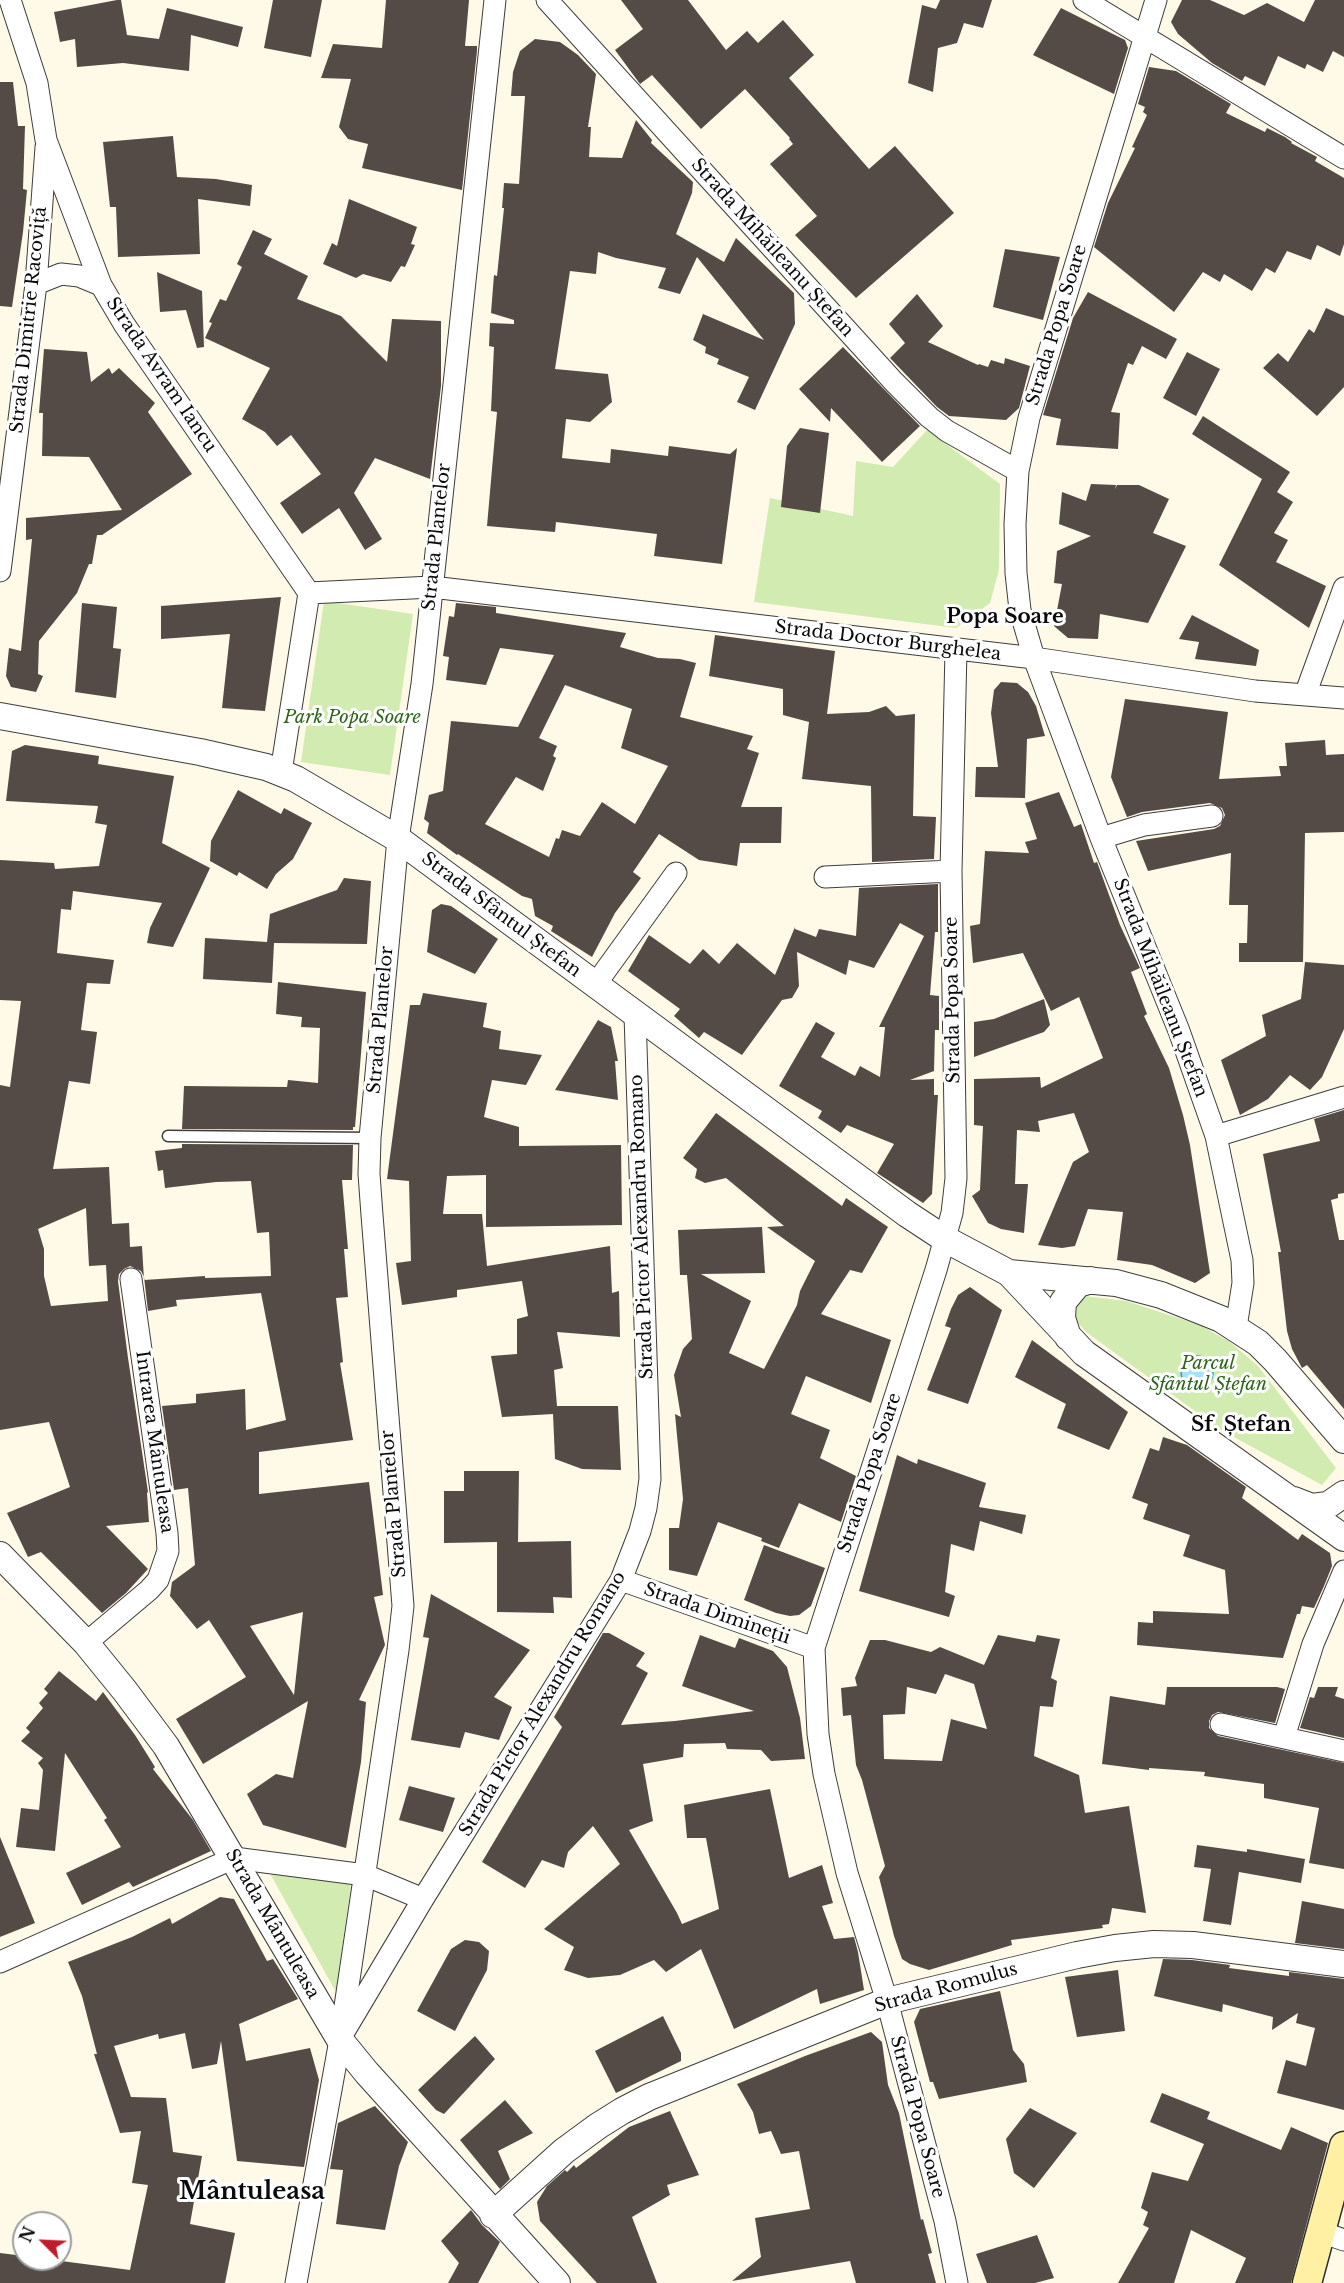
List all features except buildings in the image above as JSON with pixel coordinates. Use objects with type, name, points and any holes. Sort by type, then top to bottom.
[{"type":"main road","points":[[1307,2283],[1333,2236],[1344,2146]]},
{"type":"street","name":"Strada Avram Iancu","points":[[10,0],[37,82],[46,140],[101,285],[124,324],[309,593]]},
{"type":"street","name":"Strada Plantelor","points":[[296,2283],[340,2040],[398,1650],[402,1606],[372,1226],[369,1174],[370,1138],[398,839],[422,684],[495,0]]},
{"type":"street","name":"Strada Mihăileanu Ștefan","points":[[547,0],[894,382],[929,417],[948,431],[978,451],[1018,471]]},
{"type":"street","points":[[1084,0],[1344,158]]},
{"type":"street","name":"Strada Popa Soare","points":[[1034,658],[1020,610],[1016,573],[1015,524],[1018,471],[1029,418],[1156,0]]},
{"type":"street","name":"Strada Dimitrie Racoviță","points":[[0,571],[36,284],[46,140]]},
{"type":"street","points":[[36,284],[62,274],[79,276],[101,285]]},
{"type":"street","name":"Strada Doctor Burghelea","points":[[309,593],[432,586],[1034,658],[1204,684],[1344,698]]},
{"type":"street","points":[[1305,695],[1344,588]]},
{"type":"street","points":[[281,772],[309,593]]},
{"type":"street","name":"Strada Popa Soare","points":[[956,649],[951,871],[956,1178],[952,1213],[814,1648],[817,1725],[824,1774],[847,1873],[887,2001],[945,2220],[957,2283]]},
{"type":"street","name":"Strada Mihăileanu Ștefan","points":[[1034,658],[1101,838],[1179,1031],[1216,1136],[1242,1260],[1243,1283],[1236,1327]]},
{"type":"street","name":"Strada Sfântul Ștefan","points":[[0,716],[200,752],[281,772],[398,839],[889,1201],[945,1239],[1009,1274]]},
{"type":"street","points":[[1101,838],[1144,825],[1212,816]]},
{"type":"street","points":[[825,877],[951,871]]},
{"type":"street","points":[[594,985],[676,873]]},
{"type":"street","name":"Strada Pictor Alexandru Romano","points":[[340,2040],[423,1899],[621,1580],[640,1531],[650,1479],[635,1015]]},
{"type":"street","points":[[1216,1136],[1344,1097]]},
{"type":"street","points":[[1009,1274],[1116,1283],[1161,1295],[1221,1319],[1258,1343],[1344,1440]]},
{"type":"street","points":[[1009,1274],[1084,1353],[1344,1538]]},
{"type":"street","name":"Intrarea Mântuleasa","points":[[86,1643],[158,1580],[168,1551],[131,1280]]},
{"type":"street","points":[[1068,1337],[1062,1318],[1063,1302],[1078,1284],[1090,1280]]},
{"type":"street","points":[[1288,1498],[1312,1506],[1328,1505],[1344,1494]]},
{"type":"street","name":"Strada Mântuleasa","points":[[0,1555],[86,1643],[166,1746],[340,2040],[493,2215],[557,2283]]},
{"type":"street","points":[[1284,1737],[1313,1644],[1344,1571]]},
{"type":"street","name":"Strada Dimineții","points":[[621,1580],[814,1648]]},
{"type":"street","points":[[1221,1724],[1344,1751]]},
{"type":"street","points":[[0,1962],[234,1858],[365,1875],[423,1899]]},
{"type":"street","name":"Strada Romulus","points":[[493,2215],[564,2151],[622,2111],[649,2097],[887,2001],[1077,1955],[1154,1944],[1193,1945],[1344,1964]]},
{"type":"lane","points":[[168,1136],[370,1138]]},
{"type":"green space","points":[[927,430],[1000,484],[999,570],[990,603],[956,628],[754,602],[770,498],[853,516],[856,461],[893,467]]},
{"type":"green space","name":"Park Popa Soare","points":[[324,601],[413,614],[390,775],[301,762]]},
{"type":"green space","name":"Parcul Sfântul Ștefan","points":[[1051,1292],[1126,1301],[1200,1325],[1230,1342],[1258,1366],[1336,1468],[1322,1485],[1221,1430],[1086,1332]]},
{"type":"green space","points":[[268,1870],[351,1884],[336,1992]]},
{"type":"water","points":[[1197,1356],[1208,1361],[1213,1372],[1208,1383],[1197,1388],[1186,1383],[1181,1372],[1186,1361]]},
{"type":"district","name":"Popa Soare","points":[[1005,617]]},
{"type":"district","name":"Sf. Ștefan","points":[[1241,1425]]},
{"type":"district","name":"Mântuleasa","points":[[252,2192]]}]
